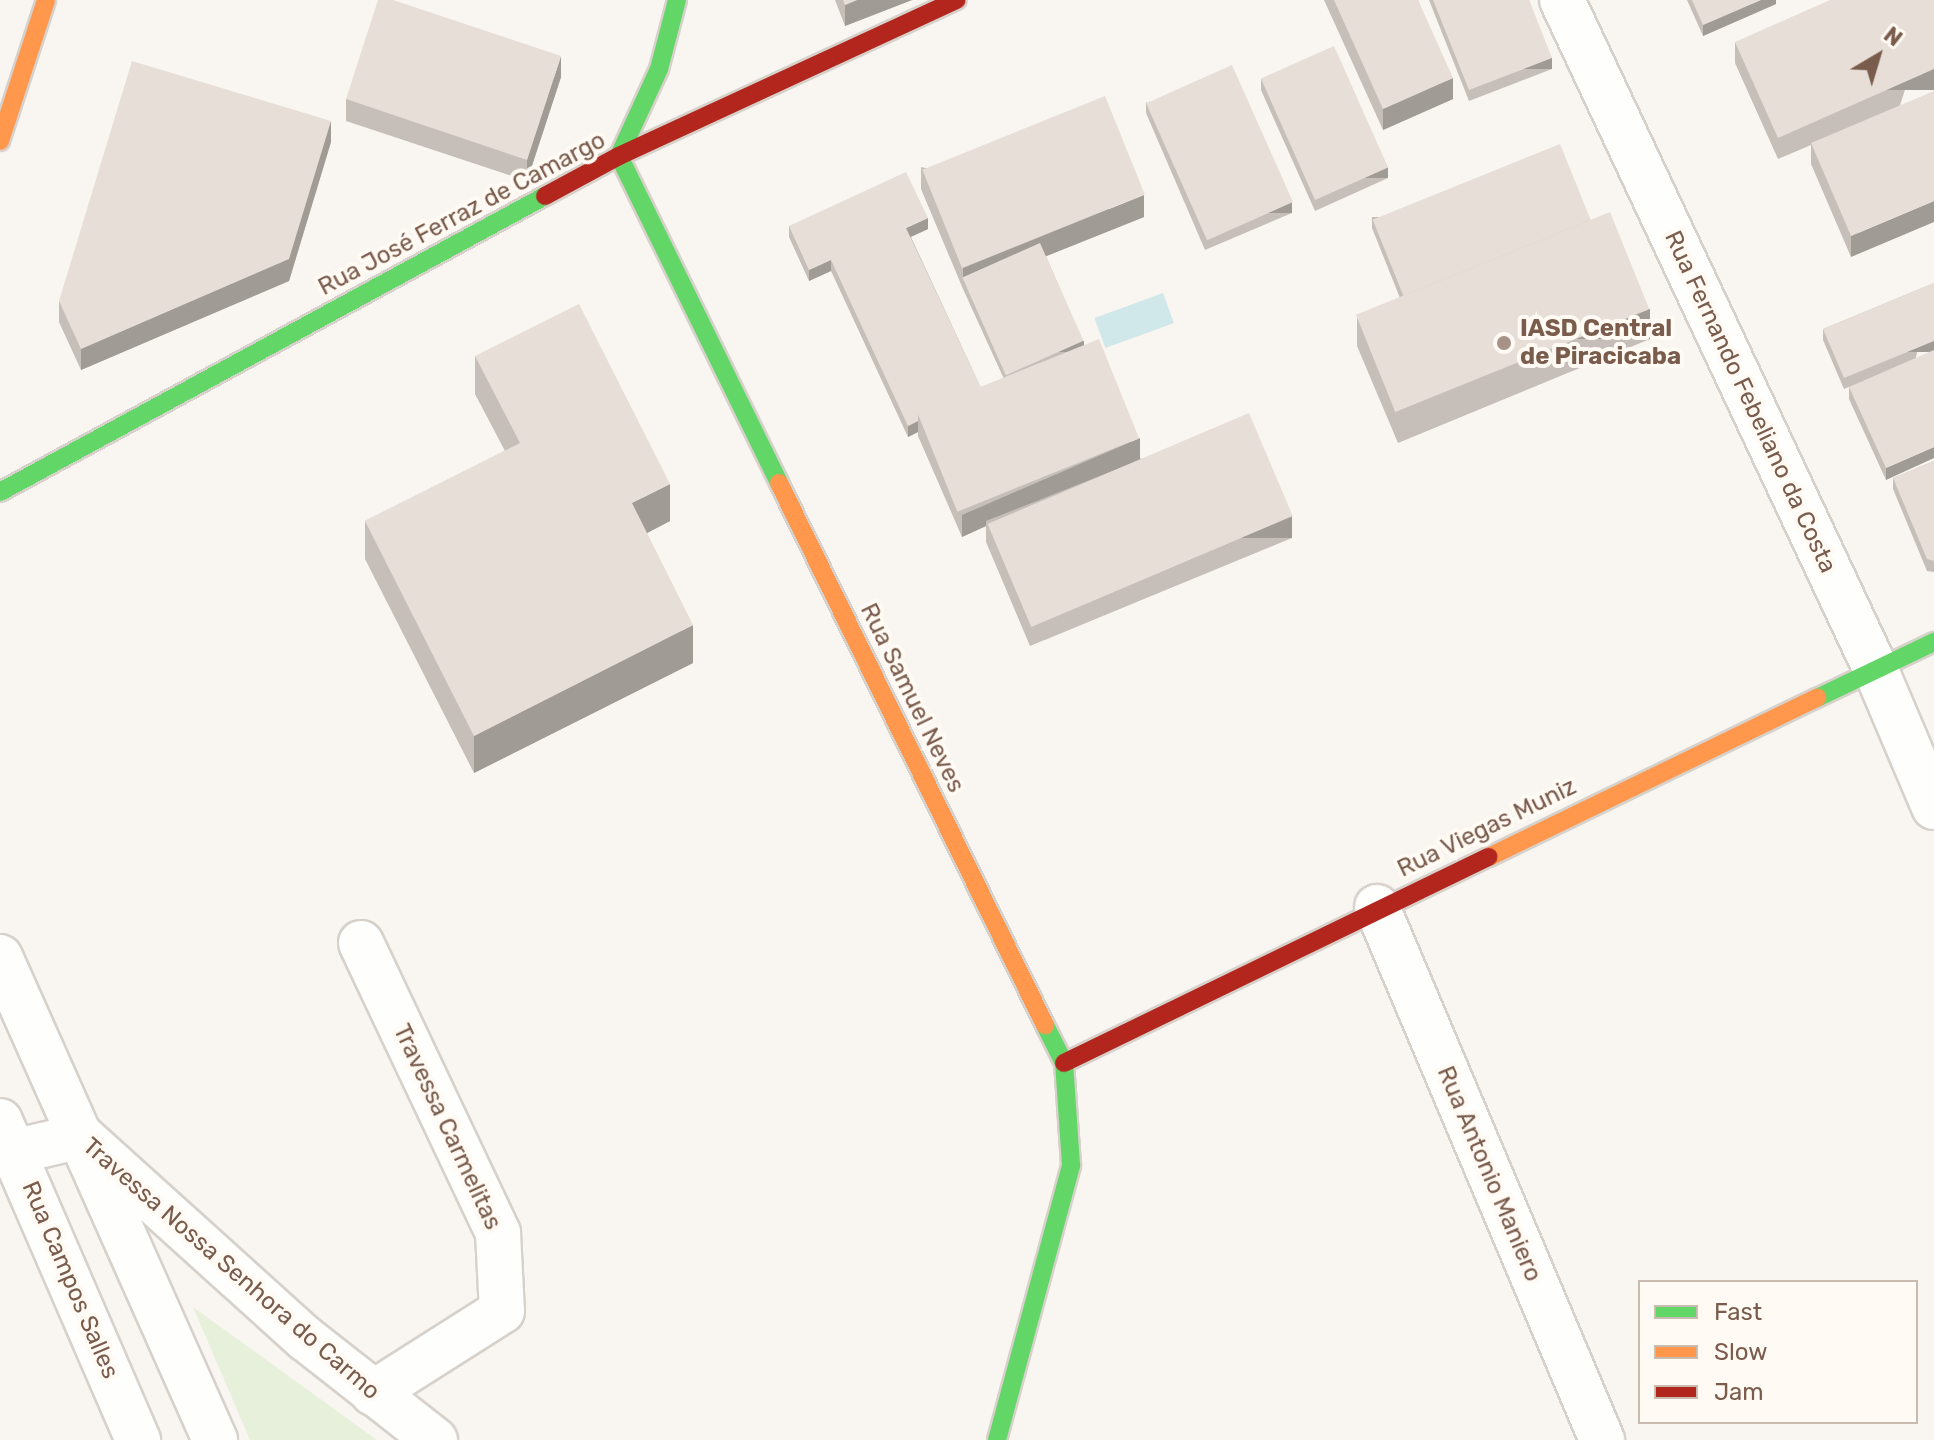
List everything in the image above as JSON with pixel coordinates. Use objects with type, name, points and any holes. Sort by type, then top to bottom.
[{"type":"street","points":[[0,141],[46,0]]},
{"type":"street","points":[[619,156],[659,69],[677,0]]},
{"type":"street","name":"Rua José Ferraz de Camargo","points":[[0,492],[619,156],[957,0]]},
{"type":"street","name":"Rua Fernando Febeliano da Costa","points":[[1562,0],[1875,668],[1934,807]]},
{"type":"street","name":"Rua Samuel Neves","points":[[619,156],[1064,1063],[1071,1165],[997,1440]]},
{"type":"street","name":"Rua Viegas Muniz","points":[[1064,1063],[1377,907],[1934,642]]},
{"type":"street","name":"Rua Antonio Maniero","points":[[1377,907],[1602,1440]]},
{"type":"street","name":"Travessa Carmelitas","points":[[361,943],[498,1233],[502,1311],[373,1393]]},
{"type":"street","points":[[0,957],[215,1440]]},
{"type":"street","name":"Travessa Nossa Senhora do Carmo","points":[[5,1142],[81,1136],[306,1339],[435,1440]]},
{"type":"street","name":"Rua Campos Salles","points":[[5,1142],[138,1440]]},
{"type":"green space","points":[[193,1307],[377,1440],[250,1440]]},
{"type":"water","points":[[1163,293],[1174,323],[1105,348],[1094,318]]},
{"type":"building","points":[[378,0],[393,0],[561,56],[527,160],[346,99]]},
{"type":"building","points":[[1334,0],[1418,0],[1453,78],[1383,109]]},
{"type":"building","points":[[1433,0],[1529,0],[1552,58],[1469,90]]},
{"type":"building","points":[[1692,0],[1761,0],[1703,25]]},
{"type":"building","points":[[1830,0],[1934,0],[1934,69],[1778,138],[1735,42]]},
{"type":"building","points":[[1334,46],[1388,168],[1315,200],[1261,79]]},
{"type":"building","points":[[132,61],[331,121],[289,259],[81,349],[59,301]]},
{"type":"building","points":[[1232,65],[1293,202],[1207,240],[1146,103]]},
{"type":"building","points":[[1934,91],[1934,201],[1851,236],[1811,143]]},
{"type":"building","points":[[1105,96],[1145,194],[962,268],[922,170]]},
{"type":"building","points":[[1560,144],[1591,220],[1403,296],[1373,220]]},
{"type":"building","points":[[906,172],[928,218],[906,228],[981,388],[918,415],[918,421],[908,426],[831,260],[809,270],[789,226]]},
{"type":"building","name":"IASD Central de Piracicaba","points":[[1610,212],[1649,309],[1395,412],[1356,315]]},
{"type":"building","points":[[1040,243],[1084,341],[1006,375],[962,278]]},
{"type":"building","points":[[1934,283],[1934,341],[1844,378],[1823,329]]},
{"type":"building","points":[[579,304],[670,484],[632,503],[693,625],[474,736],[365,521],[520,443],[475,356]]},
{"type":"building","points":[[1099,339],[1139,438],[957,512],[917,412]]},
{"type":"building","points":[[1934,350],[1934,447],[1886,468],[1849,387]]},
{"type":"building","points":[[1249,413],[1293,516],[1031,627],[988,524]]},
{"type":"building","points":[[1934,461],[1934,561],[1927,559],[1893,478]]},
{"type":"traffic: fast","points":[[677,0],[659,69],[619,156],[779,483]]},
{"type":"traffic: fast","points":[[0,492],[545,196]]},
{"type":"traffic: fast","points":[[1817,698],[1934,642]]},
{"type":"traffic: fast","points":[[997,1440],[1071,1165],[1064,1063],[1045,1025]]},
{"type":"traffic: slow","points":[[0,141],[46,0]]},
{"type":"traffic: slow","points":[[779,483],[1045,1025]]},
{"type":"traffic: slow","points":[[1489,857],[1817,698]]},
{"type":"traffic: jam","points":[[545,196],[619,156],[957,0]]},
{"type":"traffic: jam","points":[[1064,1063],[1489,857]]},
{"type":"place","name":"IASD Central de Piracicaba","points":[[1504,343]]}]
